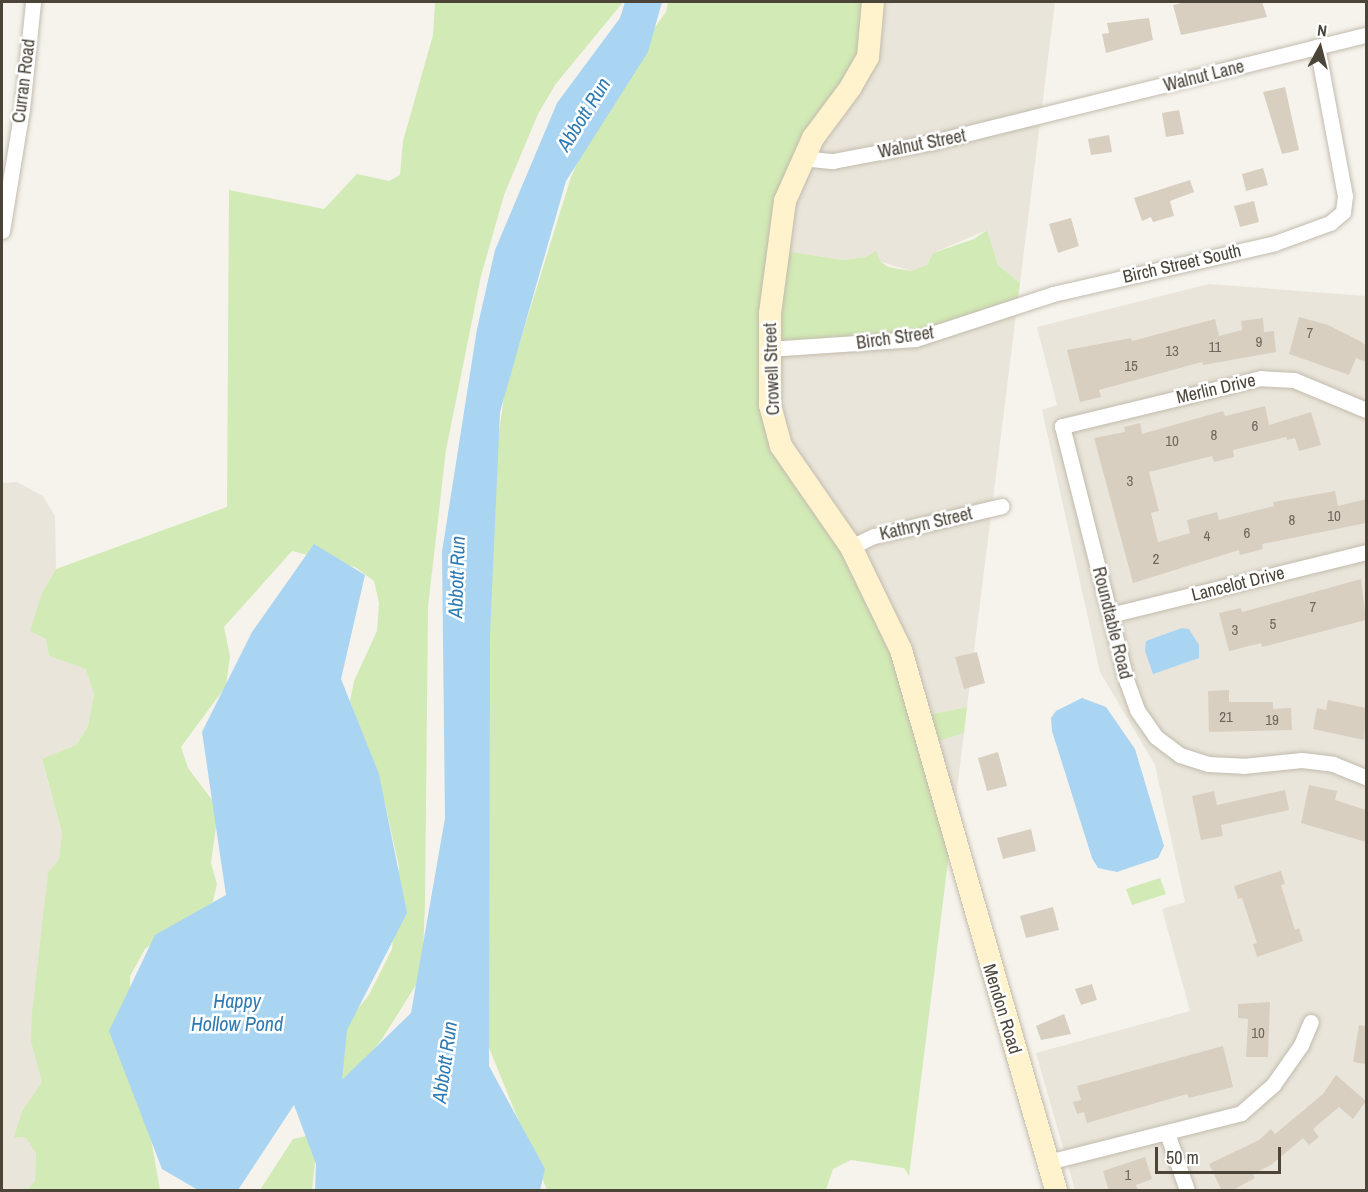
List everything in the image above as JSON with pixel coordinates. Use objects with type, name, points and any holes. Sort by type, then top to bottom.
[{"type":"street","name":"Curran Road","points":[[2,231],[22,109],[33,2]]},
{"type":"street","name":"Crowell Street","points":[[873,2],[872,38],[860,74],[802,158],[781,221],[768,349],[770,405],[781,446],[851,547],[882,604],[901,650],[949,827]]},
{"type":"street","name":"Walnut Lane","points":[[1042,117],[1366,35]]},
{"type":"street","name":"Birch Street South","points":[[1017,306],[1076,288],[1275,243],[1330,223],[1343,212],[1345,196],[1317,47]]},
{"type":"street","name":"Walnut Street","points":[[802,158],[833,161],[1042,117]]},
{"type":"street","name":"Birch Street","points":[[768,349],[916,339],[1017,306]]},
{"type":"street","name":"Merlin Drive","points":[[1062,426],[1261,378],[1294,380],[1366,410]]},
{"type":"street","name":"Roundtable Road","points":[[1062,426],[1131,697],[1146,725],[1180,755],[1227,766],[1302,760],[1333,764],[1366,777]]},
{"type":"street","name":"Kathryn Street","points":[[851,547],[874,536],[1002,506]]},
{"type":"street","name":"Lancelot Drive","points":[[1110,615],[1366,552]]},
{"type":"street","name":"Mendon Road","points":[[949,827],[1056,1191]]},
{"type":"street","points":[[1048,1162],[1223,1119],[1253,1105],[1292,1060],[1311,1022]]},
{"type":"street","points":[[1167,1133],[1187,1191]]},
{"type":"shaded area","points":[[870,2],[1055,2],[1020,283],[998,265],[987,230],[933,253],[927,265],[911,271],[866,257],[843,260],[778,250]]},
{"type":"shaded area","points":[[1209,284],[1366,296],[1366,1190],[1075,1190],[1036,1053],[1190,1011],[1162,909],[1185,902],[1155,765],[1100,672],[1042,410],[1057,405],[1037,327]]},
{"type":"shaded area","points":[[1017,307],[967,707],[922,716],[784,461],[775,360]]},
{"type":"shaded area","points":[[17,482],[43,496],[55,516],[56,569],[42,593],[49,656],[87,669],[94,694],[88,726],[76,745],[42,760],[62,833],[59,859],[48,874],[34,1043],[42,1082],[22,1111],[15,1138],[25,1137],[36,1153],[35,1181],[27,1190],[2,1190],[2,483]]},
{"type":"shaded area","points":[[964,733],[951,837],[927,745]]},
{"type":"green space","points":[[435,2],[623,2],[555,85],[538,114],[504,195],[481,276],[446,450],[428,607],[425,904],[423,953],[416,985],[382,1039],[341,1090],[323,1102],[351,1017],[369,995],[392,949],[399,867],[385,803],[350,701],[354,681],[377,631],[379,603],[374,581],[355,567],[292,551],[224,627],[230,656],[226,686],[181,747],[188,768],[212,800],[217,820],[211,863],[217,884],[213,901],[198,920],[160,937],[145,949],[130,976],[130,1020],[160,1190],[27,1190],[35,1181],[36,1153],[25,1137],[14,1138],[22,1111],[42,1082],[31,1041],[32,1013],[48,873],[59,859],[62,833],[42,759],[76,745],[88,726],[94,694],[86,669],[49,656],[46,639],[30,631],[42,593],[56,569],[227,507],[229,190],[324,209],[357,174],[389,181],[400,175],[403,141],[433,35]]},
{"type":"green space","points":[[668,2],[870,2],[873,27],[803,152],[778,250],[843,260],[866,257],[876,251],[880,261],[888,267],[911,271],[927,265],[933,253],[974,239],[987,230],[998,265],[1020,283],[1017,307],[775,360],[770,408],[848,547],[922,716],[967,707],[964,733],[927,745],[951,837],[909,1176],[904,1168],[851,1160],[833,1169],[826,1190],[547,1190],[485,1038],[487,515],[505,390],[571,177],[609,91],[666,12]]},
{"type":"green space","points":[[1160,878],[1166,894],[1132,905],[1126,889]]},
{"type":"green space","points":[[306,1136],[317,1143],[312,1190],[260,1190],[293,1139]]},
{"type":"water","name":"Happy Hollow Pond","points":[[625,2],[662,2],[648,52],[566,181],[500,412],[490,633],[489,1066],[545,1169],[540,1190],[315,1190],[316,1164],[294,1105],[238,1190],[198,1190],[162,1169],[109,1031],[155,935],[226,895],[202,732],[252,632],[314,544],[365,575],[341,679],[379,774],[407,913],[347,1030],[342,1080],[411,1013],[445,818],[442,552],[477,329],[495,250],[557,103],[620,18]]},
{"type":"water","points":[[1182,628],[1189,629],[1199,645],[1199,658],[1153,674],[1145,651],[1146,641]]},
{"type":"water","points":[[1082,698],[1106,707],[1135,749],[1164,846],[1158,858],[1117,872],[1098,868],[1092,858],[1052,731],[1051,718],[1056,711]]},
{"type":"building","points":[[1186,2],[1262,2],[1267,17],[1181,35],[1173,5]]},
{"type":"building","points":[[1149,18],[1153,40],[1106,53],[1102,34],[1109,33],[1107,23]]},
{"type":"building","points":[[1285,87],[1299,150],[1282,154],[1263,92]]},
{"type":"building","points":[[1179,110],[1184,134],[1166,137],[1162,113]]},
{"type":"building","points":[[1109,135],[1112,152],[1091,155],[1088,139]]},
{"type":"building","points":[[1263,168],[1268,185],[1246,191],[1242,174]]},
{"type":"building","points":[[1190,180],[1194,192],[1170,201],[1174,216],[1153,222],[1151,217],[1142,221],[1134,198]]},
{"type":"building","points":[[1254,201],[1259,222],[1240,227],[1234,206]]},
{"type":"building","points":[[1071,218],[1079,246],[1058,253],[1049,224]]},
{"type":"building","points":[[1299,317],[1328,325],[1362,342],[1366,346],[1366,362],[1356,358],[1349,375],[1289,354]]},
{"type":"building","points":[[1263,318],[1264,332],[1274,331],[1276,352],[1203,365],[1202,362],[1099,390],[1101,397],[1080,402],[1067,350],[1131,338],[1132,341],[1215,319],[1219,336],[1242,330],[1241,321]]},
{"type":"building","points":[[1265,406],[1269,425],[1311,412],[1321,445],[1299,451],[1295,438],[1287,440],[1286,437],[1233,450],[1234,457],[1214,462],[1212,456],[1149,472],[1159,511],[1151,513],[1158,542],[1190,533],[1187,520],[1217,512],[1219,520],[1274,506],[1273,502],[1335,491],[1338,506],[1366,499],[1366,523],[1262,544],[1263,549],[1240,555],[1239,550],[1133,583],[1094,438],[1125,432],[1124,427],[1140,423],[1142,434],[1223,411],[1225,416]]},
{"type":"building","points":[[1361,579],[1366,620],[1262,647],[1261,643],[1229,651],[1219,613],[1241,608],[1242,612]]},
{"type":"building","points":[[977,652],[985,683],[964,689],[955,657]]},
{"type":"building","points":[[1229,690],[1229,702],[1273,702],[1273,709],[1291,708],[1292,730],[1209,732],[1208,691]]},
{"type":"building","points":[[1328,700],[1366,708],[1364,740],[1313,729],[1317,708],[1326,710]]},
{"type":"building","points":[[998,752],[1007,786],[987,791],[978,758]]},
{"type":"building","points":[[1309,785],[1337,791],[1335,800],[1366,810],[1366,842],[1301,823]]},
{"type":"building","points":[[1285,790],[1289,810],[1221,825],[1223,836],[1201,840],[1192,796],[1214,791],[1217,805]]},
{"type":"building","points":[[1031,829],[1036,851],[1003,859],[997,838]]},
{"type":"building","points":[[1281,871],[1285,884],[1281,885],[1295,930],[1299,928],[1303,941],[1257,957],[1253,944],[1257,943],[1242,898],[1238,899],[1234,886]]},
{"type":"building","points":[[1053,907],[1059,930],[1026,938],[1020,916]]},
{"type":"building","points":[[1092,984],[1097,1000],[1081,1005],[1075,989]]},
{"type":"building","points":[[1270,1002],[1268,1057],[1246,1057],[1248,1019],[1238,1018],[1238,1004]]},
{"type":"building","points":[[1064,1014],[1071,1034],[1041,1040],[1036,1026]]},
{"type":"building","points":[[1359,1025],[1366,1026],[1366,1064],[1353,1062]]},
{"type":"building","points":[[1223,1046],[1233,1087],[1189,1098],[1187,1094],[1087,1123],[1084,1112],[1077,1114],[1073,1102],[1081,1100],[1077,1086]]},
{"type":"building","points":[[1336,1075],[1366,1101],[1353,1119],[1339,1107],[1313,1129],[1319,1137],[1309,1145],[1303,1138],[1271,1165],[1253,1174],[1255,1178],[1231,1191],[1222,1191],[1209,1164],[1259,1140],[1271,1129],[1275,1134],[1323,1094]]},
{"type":"building","points":[[1145,1157],[1152,1179],[1136,1185],[1138,1191],[1109,1191],[1103,1171]]},
{"type":"water label","name":"Abbott Run","points":[[583,114]]},
{"type":"water label","name":"Abbott Run","points":[[456,577]]},
{"type":"water label","name":"Abbott Run","points":[[444,1062]]}]
